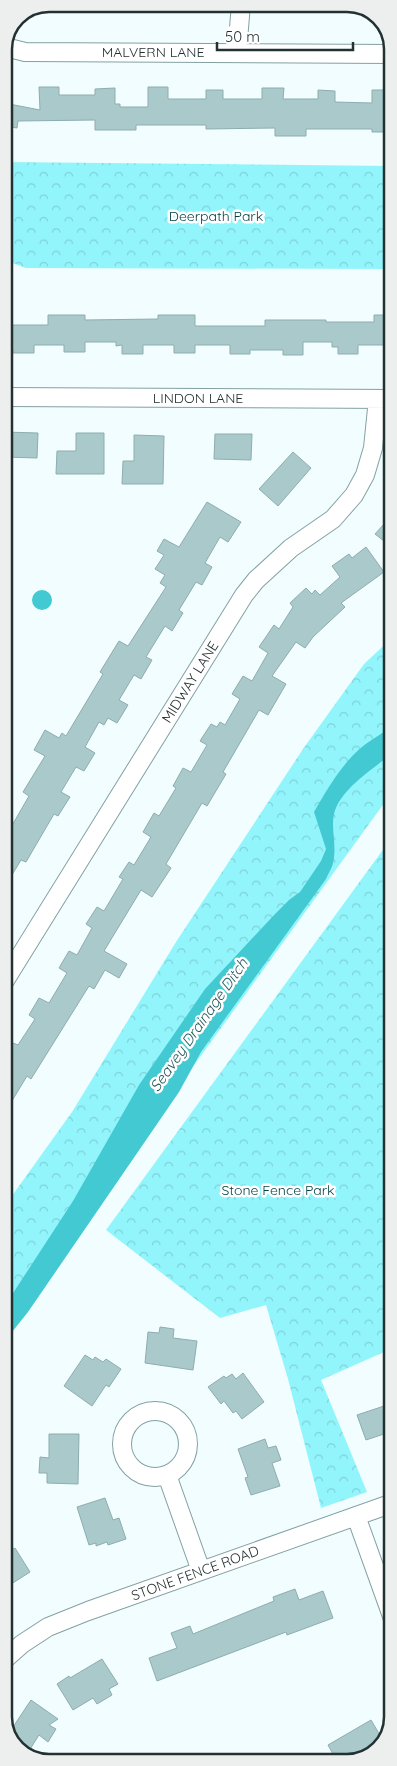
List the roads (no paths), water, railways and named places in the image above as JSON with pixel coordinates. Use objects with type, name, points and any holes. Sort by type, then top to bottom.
[{"type":"street","points":[[237,52],[241,13]]},
{"type":"street","name":"MALVERN LANE","points":[[12,49],[25,52],[384,54]]},
{"type":"street","name":"LINDON LANE","points":[[12,397],[384,399]]},
{"type":"street","name":"MIDWAY LANE","points":[[12,969],[244,595],[256,580],[291,548],[333,519],[354,495],[365,475],[384,403]]},
{"type":"street","points":[[166,1475],[201,1571]]},
{"type":"street","name":"STONE FENCE ROAD","points":[[12,1652],[48,1627],[88,1611],[384,1506]]},
{"type":"street","points":[[356,1516],[384,1594]]},
{"type":"water","points":[[42,590],[49,593],[52,600],[49,607],[42,610],[35,607],[32,600],[35,593]]},
{"type":"water","name":"Seavey Drainage Ditch","points":[[384,732],[384,760],[350,788],[337,805],[333,819],[334,860],[326,879],[201,1052],[179,1092],[28,1312],[12,1332],[12,1295],[73,1201],[139,1085],[205,989],[275,914],[300,892],[321,861],[326,849],[314,812],[329,786],[348,761],[362,747]]},
{"type":"park label","name":"Deerpath Park","points":[[216,216]]},
{"type":"park label","name":"Stone Fence Park","points":[[278,1190]]}]
